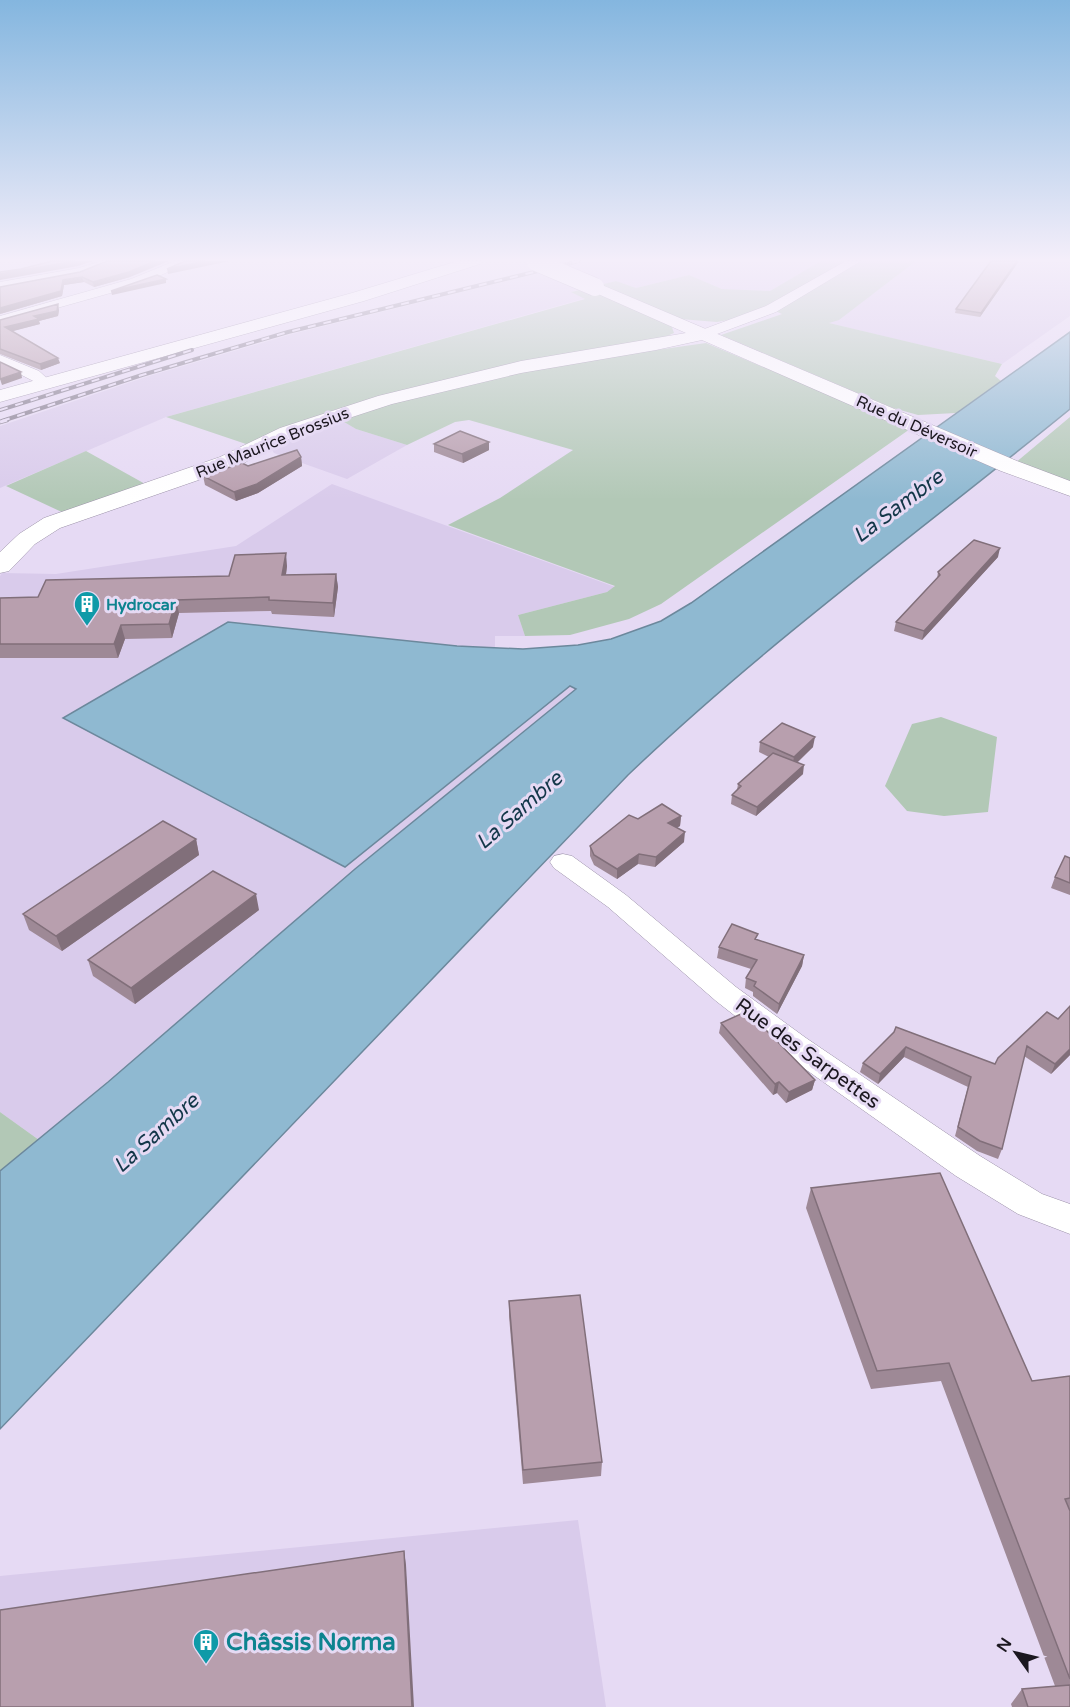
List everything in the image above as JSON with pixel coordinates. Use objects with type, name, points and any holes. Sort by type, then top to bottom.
[{"type":"street","points":[[0,396],[199,341]]},
{"type":"street","name":"Rue Maurice Brossius","points":[[0,566],[27,539],[52,523],[228,462],[287,432],[340,413],[450,382],[668,341]]},
{"type":"street","name":"Rue du Déversoir","points":[[720,341],[1070,489]]},
{"type":"street","points":[[0,359],[34,374],[45,383]]},
{"type":"street","name":"Rue des Sarpettes","points":[[563,862],[617,901],[726,994],[804,1052],[968,1166],[1030,1204],[1070,1219]]},
{"type":"shaded area","points":[[269,341],[435,341],[166,417],[0,488],[0,426],[146,377]]},
{"type":"shaded area","points":[[903,341],[1035,341],[1002,364]]},
{"type":"shaded area","points":[[339,419],[356,429],[407,445],[347,479],[274,453],[270,447],[276,442]]},
{"type":"shaded area","points":[[332,484],[615,587],[607,592],[518,615],[525,636],[495,636],[495,648],[457,646],[576,689],[355,869],[39,1140],[0,1112],[0,576],[2,573],[56,574],[236,546]]},
{"type":"shaded area","points":[[578,1520],[606,1707],[0,1707],[0,1576]]},
{"type":"green space","points":[[437,341],[657,341],[383,396],[334,410],[246,444],[166,417]]},
{"type":"green space","points":[[734,341],[904,341],[1002,364],[995,376],[1001,381],[956,413],[918,415],[893,408]]},
{"type":"green space","points":[[706,343],[910,429],[661,604],[629,619],[570,635],[525,636],[518,615],[607,592],[615,586],[448,525],[500,498],[573,450],[469,420],[455,422],[407,445],[356,429],[339,419],[415,395],[495,376]]},
{"type":"green space","points":[[1070,417],[1070,483],[1014,464]]},
{"type":"green space","points":[[86,451],[147,485],[66,514],[6,486]]},
{"type":"green space","points":[[941,717],[997,737],[988,812],[944,816],[907,811],[885,786],[912,724]]},
{"type":"green space","points":[[0,1112],[39,1140],[0,1171]]},
{"type":"water","name":"La Sambre","points":[[1058,341],[1070,341],[1070,409],[789,633],[734,679],[628,775],[0,1429],[0,1171],[108,1082],[355,869],[576,689],[570,686],[345,867],[63,718],[228,622],[457,646],[523,649],[578,645],[611,639],[661,621],[691,603]]},
{"type":"building","points":[[0,341],[28,341],[58,358],[40,364],[0,349]]},
{"type":"building","points":[[0,362],[21,372],[0,379]]},
{"type":"building","points":[[460,431],[489,442],[462,454],[434,444]]},
{"type":"building","points":[[297,450],[301,457],[257,484],[234,492],[203,476],[242,463],[248,466]]},
{"type":"building","points":[[974,540],[1000,548],[924,631],[896,622],[940,575],[938,572]]},
{"type":"building","name":"Hydrocar","points":[[286,553],[282,575],[336,574],[333,603],[269,600],[269,597],[176,600],[169,624],[121,625],[114,644],[0,644],[0,598],[38,597],[46,580],[229,576],[235,555]]},
{"type":"building","points":[[782,723],[815,737],[794,757],[760,742]]},
{"type":"building","points":[[773,753],[804,765],[757,807],[732,795],[741,786],[738,784]]},
{"type":"building","points":[[662,804],[681,816],[668,823],[685,832],[656,857],[639,854],[617,869],[594,855],[590,846],[629,815],[638,819]]},
{"type":"building","points":[[163,821],[196,839],[56,936],[23,914]]},
{"type":"building","points":[[1065,856],[1070,858],[1070,883],[1055,877]]},
{"type":"building","points":[[213,871],[256,894],[131,988],[88,960]]},
{"type":"building","points":[[732,924],[758,934],[755,939],[804,955],[779,1004],[754,986],[756,982],[746,978],[757,960],[719,947]]},
{"type":"building","points":[[1070,1006],[1070,1049],[1055,1064],[1027,1046],[1002,1149],[980,1141],[958,1127],[971,1077],[906,1047],[880,1074],[863,1063],[894,1032],[896,1027],[995,1064],[998,1058],[1047,1012],[1058,1019]]},
{"type":"building","points":[[743,1013],[766,1030],[815,1080],[789,1092],[779,1082],[775,1084],[721,1023]]},
{"type":"building","points":[[940,1173],[1032,1381],[1070,1376],[1070,1498],[1065,1499],[1070,1511],[1070,1679],[949,1363],[877,1371],[811,1188]]},
{"type":"building","points":[[580,1295],[602,1462],[523,1470],[509,1301]]},
{"type":"building","name":"Châssis Norma","points":[[404,1551],[412,1707],[0,1707],[0,1610]]},
{"type":"building","points":[[1070,1685],[1070,1707],[1028,1707],[1022,1689]]},
{"type":"railway","points":[[2,421],[142,375],[259,341]]},
{"type":"railway","points":[[0,410],[192,350]]},
{"type":"railway","points":[[0,422],[7,420]]},
{"type":"place","name":"Hydrocar","points":[[87,627]]},
{"type":"place","name":"Châssis Norma","points":[[206,1665]]}]
